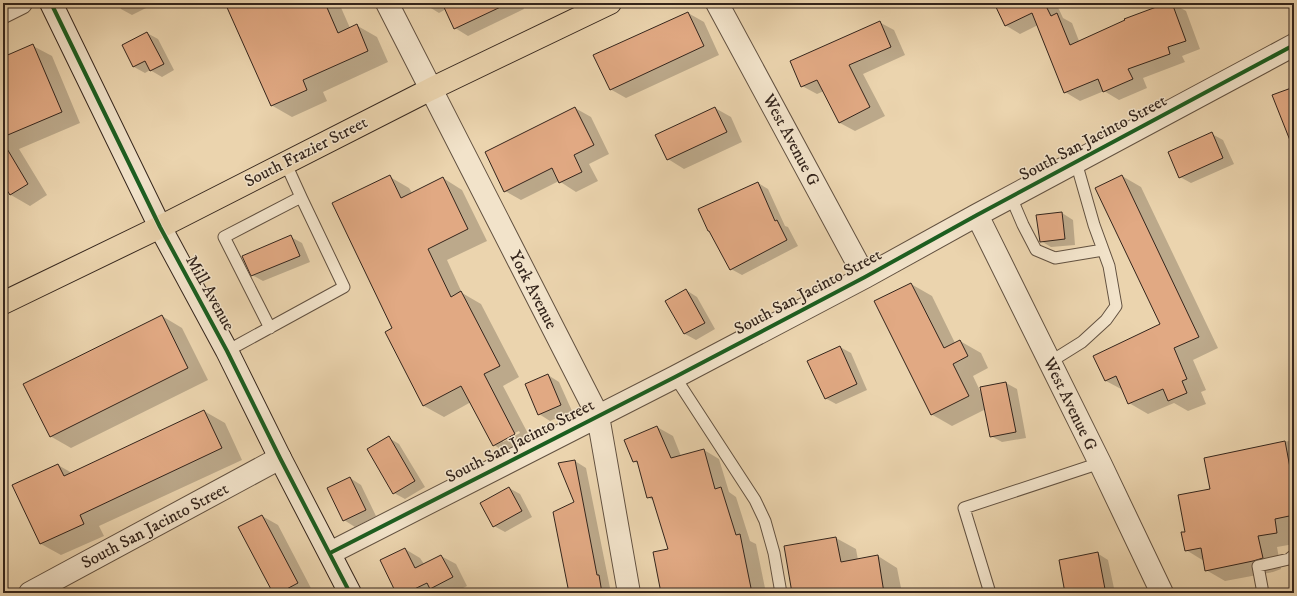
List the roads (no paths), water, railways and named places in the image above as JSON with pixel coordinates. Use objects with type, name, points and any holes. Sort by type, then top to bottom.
[{"type":"main road","name":"South Frazier Street","points":[[3,303],[160,227],[285,162],[431,89],[610,3]]},
{"type":"street","points":[[3,12],[22,3]]},
{"type":"street","name":"Mill Avenue","points":[[51,3],[160,227],[227,351],[280,458],[350,593]]},
{"type":"street","name":"York Avenue","points":[[387,3],[598,416],[629,593]]},
{"type":"street","name":"West Avenue G","points":[[717,3],[865,277]]},
{"type":"street","name":"South San Jacinto Street","points":[[330,553],[675,377],[865,277],[977,215],[1294,45]]},
{"type":"street","name":"West Avenue G","points":[[977,215],[1100,463],[1162,593]]},
{"type":"street","name":"South San Jacinto Street","points":[[30,593],[280,458]]},
{"type":"lane","points":[[227,351],[344,287],[285,162]]},
{"type":"lane","points":[[1050,362],[1082,342],[1106,320],[1116,306],[1109,266],[1094,225],[1076,162]]},
{"type":"lane","points":[[270,328],[224,236],[301,197]]},
{"type":"lane","points":[[1011,197],[1022,226],[1036,250],[1054,258],[1103,250]]},
{"type":"lane","points":[[675,377],[755,500],[765,521],[774,553],[781,593]]},
{"type":"lane","points":[[990,593],[964,508],[1100,463]]},
{"type":"lane","points":[[1263,593],[1258,566],[1288,559],[1294,555]]}]
